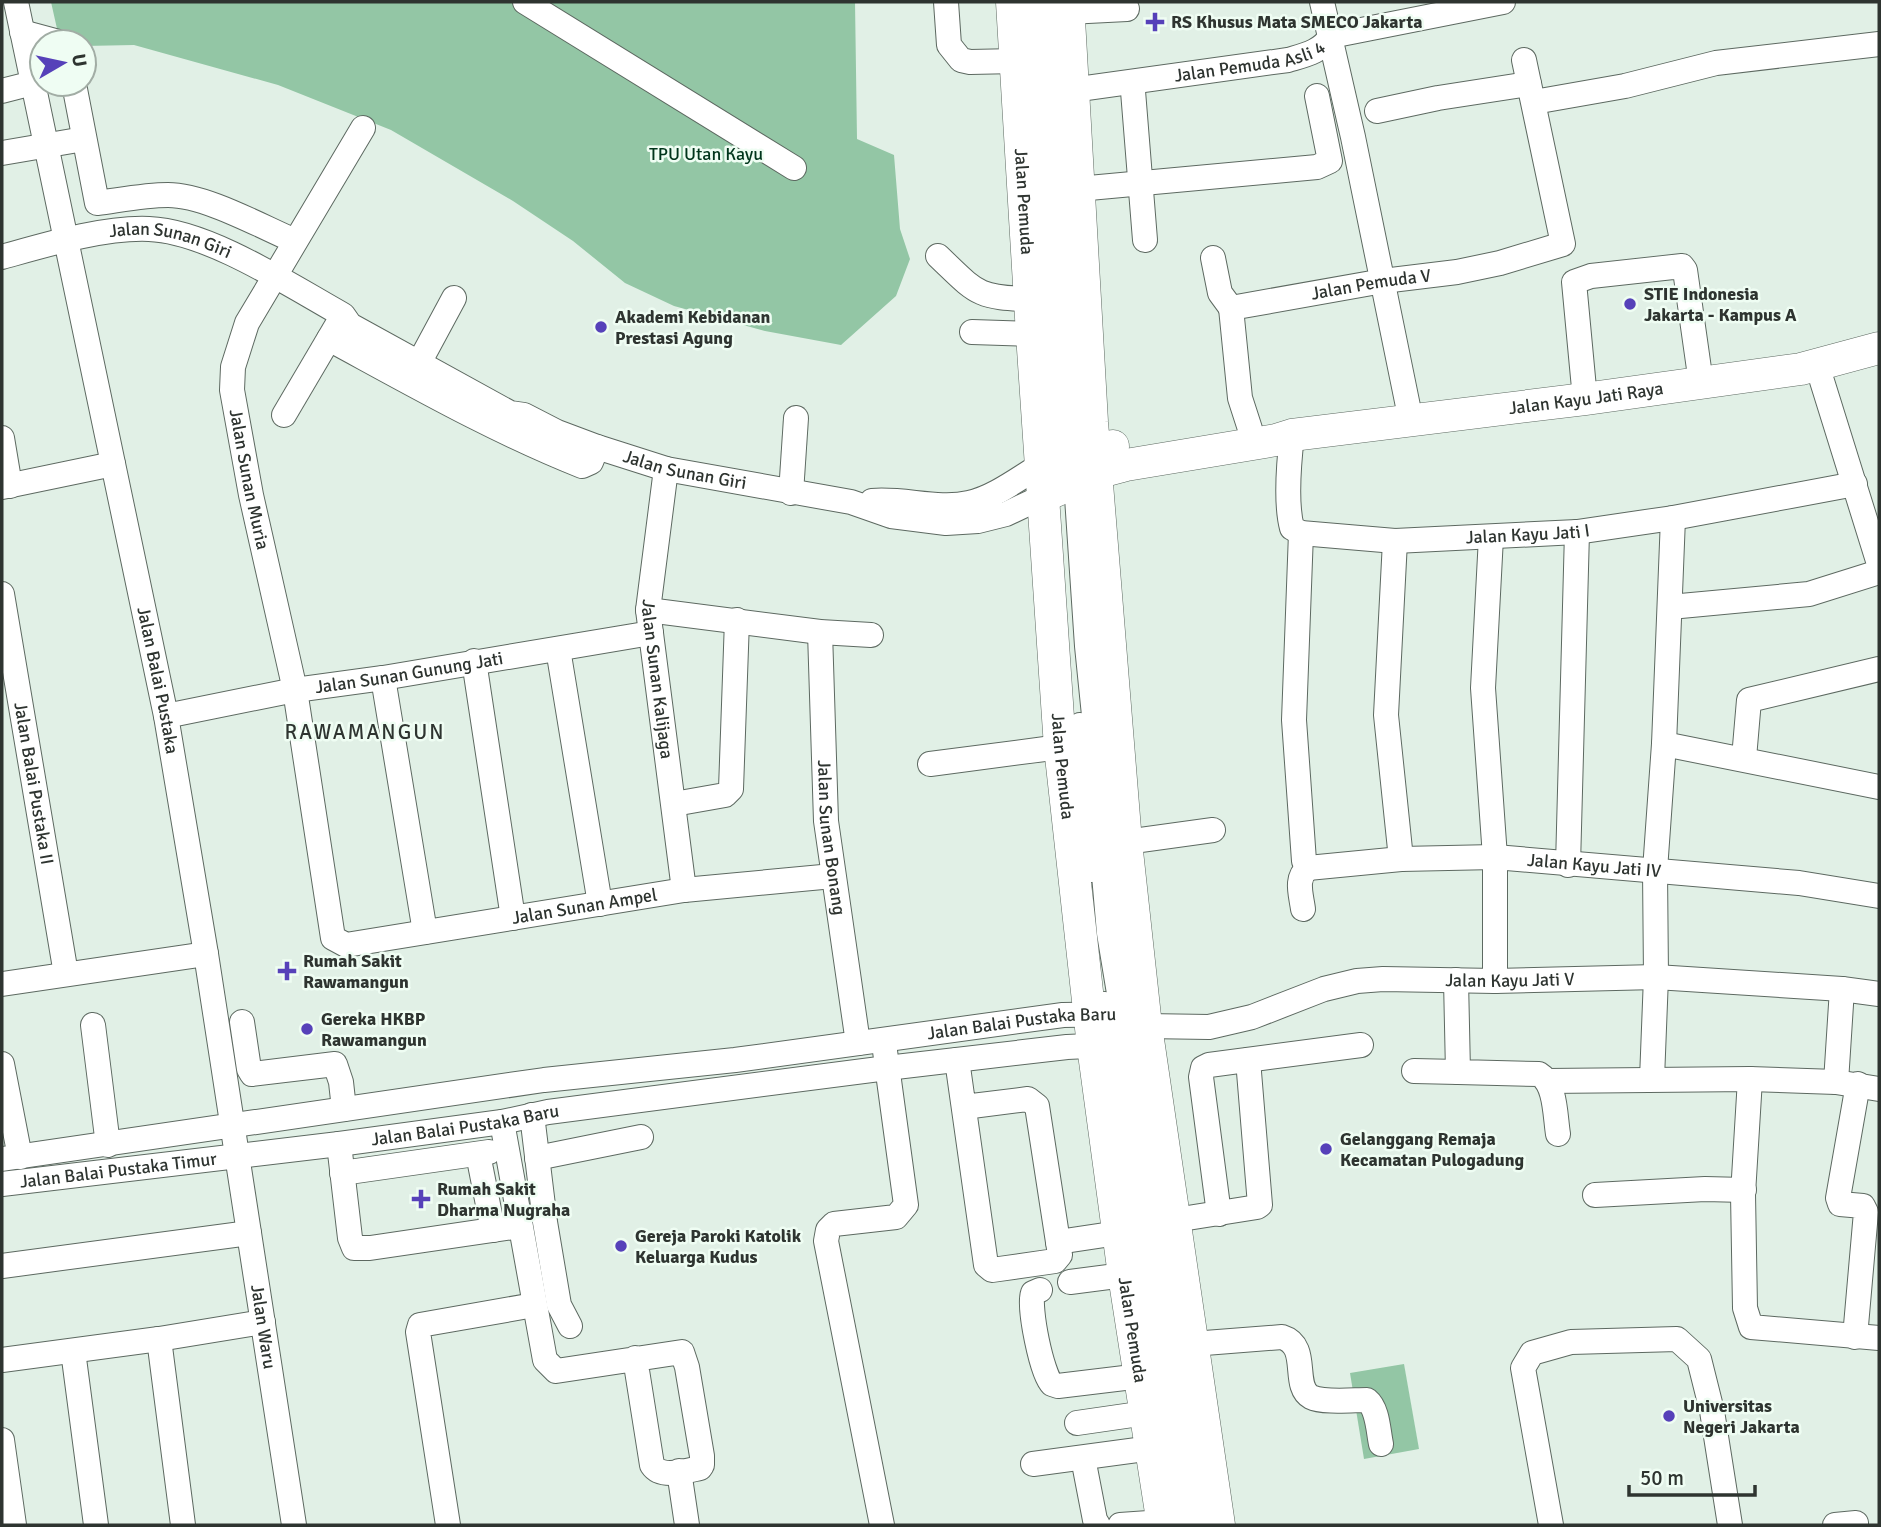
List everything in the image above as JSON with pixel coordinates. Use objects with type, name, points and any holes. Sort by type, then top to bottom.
[{"type":"main road","name":"Jalan Pemuda","points":[[1013,2],[1032,334],[1068,471],[1126,842],[1113,1028],[1118,1233],[1152,1448],[1169,1524]]},
{"type":"main road","name":"Jalan Pemuda","points":[[1062,5],[1072,90],[1078,189],[1060,747],[1113,1028],[1175,1220],[1219,1525]]},
{"type":"main road","name":"Jalan Kayu Jati Raya","points":[[1068,471],[1132,464],[1292,435],[1702,383],[1817,365],[1879,348]]},
{"type":"main road","name":"Jalan Kayu Jati Raya","points":[[1068,471],[1250,429],[1292,435]]},
{"type":"street","name":"Jalan Balai Pustaka","points":[[16,2],[28,60]]},
{"type":"street","points":[[525,2],[794,168]]},
{"type":"street","points":[[946,2],[949,45],[961,60],[1016,61]]},
{"type":"street","points":[[1030,2],[1053,410],[1068,471]]},
{"type":"street","points":[[1322,2],[1383,281],[1410,421]]},
{"type":"street","name":"Jalan Pemuda Asli 4","points":[[1072,90],[1288,60],[1318,50],[1325,46],[1331,36],[1503,2]]},
{"type":"street","points":[[1120,1525],[1169,1524],[1113,1028],[1104,814],[1068,471],[1062,5],[1127,9]]},
{"type":"street","points":[[22,32],[28,34]]},
{"type":"street","points":[[1377,111],[1529,82],[1625,86],[1716,63],[1879,44]]},
{"type":"street","name":"Jalan Pemuda V","points":[[1231,308],[1500,263],[1563,244],[1529,82]]},
{"type":"street","points":[[2,91],[28,84]]},
{"type":"street","points":[[1133,91],[1145,240]]},
{"type":"street","points":[[1078,189],[1317,167],[1329,161],[1317,96]]},
{"type":"street","name":"Jalan Balai Pustaka","points":[[36,98],[166,716],[232,1126]]},
{"type":"street","points":[[77,98],[97,202],[180,196],[204,201],[295,241]]},
{"type":"street","name":"Jalan Sunan Muria","points":[[336,941],[333,938],[295,690],[251,495],[232,390],[233,367],[247,323],[363,128]]},
{"type":"street","points":[[2,153],[84,139]]},
{"type":"street","name":"Jalan Sunan Giri","points":[[2,257],[66,239],[147,228],[174,232],[243,260],[273,276],[343,315],[350,325],[389,351],[421,358],[514,403],[511,420],[553,443],[597,447],[666,469],[851,502],[895,499],[948,505],[970,503],[1068,471]]},
{"type":"street","points":[[938,256],[971,288],[987,296],[1030,299]]},
{"type":"street","points":[[1213,258],[1220,293],[1231,308],[1240,398],[1250,429]]},
{"type":"street","points":[[1585,399],[1574,282],[1591,276],[1682,266],[1685,270],[1702,383]]},
{"type":"street","points":[[421,358],[454,298]]},
{"type":"street","points":[[284,415],[343,315]]},
{"type":"street","points":[[972,332],[1032,334]]},
{"type":"street","points":[[329,339],[389,351],[511,420]]},
{"type":"street","points":[[1817,365],[1879,564]]},
{"type":"street","points":[[791,493],[796,418]]},
{"type":"street","points":[[1292,435],[1289,456],[1290,516],[1292,528],[1301,533],[1294,720],[1304,861],[1308,868],[1300,875],[1303,909]]},
{"type":"street","points":[[2,438],[6,486],[113,464]]},
{"type":"street","name":"Jalan Sunan Kalijaga","points":[[666,469],[650,621],[684,890]]},
{"type":"street","name":"Jalan Kayu Jati I","points":[[1301,533],[1395,541],[1577,532],[1673,518],[1855,484]]},
{"type":"street","points":[[1652,1079],[1656,977],[1654,870],[1664,744],[1673,518]]},
{"type":"street","points":[[1568,865],[1577,532]]},
{"type":"street","points":[[1491,537],[1483,688],[1495,857],[1495,981]]},
{"type":"street","points":[[1395,541],[1386,715],[1401,859]]},
{"type":"street","points":[[1671,607],[1808,594],[1879,572]]},
{"type":"street","name":"Jalan Balai Pustaka II","points":[[3,603],[9,668],[66,974]]},
{"type":"street","points":[[674,804],[725,795],[731,789],[737,620]]},
{"type":"street","name":"Jalan Sunan Gunung Jati","points":[[166,716],[295,690],[558,649],[650,621],[737,620],[820,632],[871,635]]},
{"type":"street","name":"Jalan Sunan Bonang","points":[[820,632],[824,790],[833,876],[858,1043]]},
{"type":"street","points":[[558,649],[600,904]]},
{"type":"street","points":[[474,661],[513,918]]},
{"type":"street","points":[[1744,758],[1749,700],[1756,696],[1879,669]]},
{"type":"street","points":[[383,678],[425,932]]},
{"type":"street","points":[[1664,744],[1879,787]]},
{"type":"street","points":[[930,764],[1060,747]]},
{"type":"street","points":[[1126,842],[1213,830]]},
{"type":"street","name":"Jalan Kayu Jati IV","points":[[1308,868],[1401,859],[1495,857],[1799,883],[1879,896]]},
{"type":"street","name":"Jalan Sunan Ampel","points":[[336,941],[346,945],[684,890],[833,876]]},
{"type":"street","points":[[2,984],[206,954]]},
{"type":"street","name":"Jalan Kayu Jati V","points":[[1113,1028],[1209,1027],[1252,1017],[1324,989],[1357,981],[1383,979],[1495,981],[1656,977],[1842,989],[1879,994]]},
{"type":"street","points":[[1456,980],[1458,1072]]},
{"type":"street","points":[[1750,1079],[1744,1189],[1745,1308],[1751,1327],[1867,1338],[1866,1212],[1863,1206],[1840,1204],[1838,1198],[1858,1085],[1842,989]]},
{"type":"street","points":[[242,1022],[251,1074],[335,1064],[341,1082],[344,1110]]},
{"type":"street","points":[[93,1025],[108,1144]]},
{"type":"street","points":[[1113,1028],[1200,1525]]},
{"type":"street","name":"Jalan Balai Pustaka Baru","points":[[232,1126],[544,1080],[736,1060],[883,1040],[1113,1028]]},
{"type":"street","name":"Jalan Balai Pustaka Baru","points":[[237,1156],[502,1122],[540,1113],[957,1060],[1113,1028]]},
{"type":"street","points":[[882,1525],[826,1241],[828,1230],[834,1224],[895,1217],[906,1205],[883,1040]]},
{"type":"street","points":[[1219,1213],[1201,1077],[1203,1068],[1209,1065],[1361,1045]]},
{"type":"street","points":[[736,1060],[740,1088]]},
{"type":"street","points":[[957,1060],[964,1107],[989,1269],[1055,1261],[1060,1255],[1037,1106],[1028,1098],[964,1107]]},
{"type":"street","points":[[1175,1220],[1260,1205],[1248,1060]]},
{"type":"street","points":[[2,1064],[11,1158]]},
{"type":"street","points":[[1414,1070],[1539,1074],[1547,1081],[1558,1134]]},
{"type":"street","points":[[1547,1081],[1750,1079],[1858,1085]]},
{"type":"street","points":[[544,1080],[537,1158],[559,1305],[570,1326]]},
{"type":"street","points":[[502,1122],[545,1360],[556,1371],[635,1358],[680,1351],[683,1353],[702,1465],[663,1473],[656,1471],[652,1465],[635,1358]]},
{"type":"street","name":"Jalan Balai Pustaka Timur","points":[[11,1158],[232,1126]]},
{"type":"street","name":"Jalan Waru","points":[[232,1126],[294,1525]]},
{"type":"street","points":[[537,1158],[641,1137]]},
{"type":"street","points":[[339,1144],[350,1238],[354,1248],[370,1248],[520,1226]]},
{"type":"street","points":[[342,1173],[484,1153],[493,1230]]},
{"type":"street","name":"Jalan Balai Pustaka Timur","points":[[2,1184],[237,1156]]},
{"type":"street","points":[[1595,1195],[1744,1189]]},
{"type":"street","points":[[2,1266],[249,1233]]},
{"type":"street","points":[[1058,1242],[1118,1233]]},
{"type":"street","points":[[1070,1282],[1124,1275]]},
{"type":"street","points":[[1040,1290],[1033,1293],[1032,1307],[1045,1374],[1052,1384],[1063,1386],[1140,1376]]},
{"type":"street","points":[[448,1525],[418,1332],[420,1325],[534,1305]]},
{"type":"street","points":[[2,1360],[73,1352],[262,1322]]},
{"type":"street","points":[[1192,1345],[1282,1337],[1290,1339],[1296,1346],[1304,1390],[1320,1400],[1370,1402],[1374,1408],[1381,1444]]},
{"type":"street","points":[[159,1339],[183,1525]]},
{"type":"street","points":[[1550,1525],[1523,1368],[1532,1353],[1571,1342],[1677,1339],[1699,1359],[1712,1411],[1731,1525]]},
{"type":"street","points":[[73,1352],[96,1525]]},
{"type":"street","points":[[1077,1423],[1146,1413]]},
{"type":"street","points":[[2,1440],[14,1525]]},
{"type":"street","points":[[1032,1464],[1152,1448]]},
{"type":"street","points":[[1083,1458],[1098,1525]]},
{"type":"street","points":[[687,1525],[688,1470]]},
{"type":"green space","name":"TPU Utan Kayu","points":[[51,2],[855,2],[857,139],[894,155],[900,229],[910,259],[896,296],[841,345],[765,331],[674,306],[625,283],[573,241],[513,201],[391,130],[278,85],[134,45],[98,46],[98,28],[57,28]]},
{"type":"green space","points":[[1404,1364],[1419,1449],[1364,1459],[1350,1373]]},
{"type":"place","name":"RS Khusus Mata SMECO Jakarta","points":[[1155,22]]},
{"type":"place","name":"STIE Indonesia Jakarta - Kampus A","points":[[1630,304]]},
{"type":"place","name":"Akademi Kebidanan Prestasi Agung","points":[[601,327]]},
{"type":"place","name":"Rumah Sakit Rawamangun","points":[[287,971]]},
{"type":"place","name":"Gereka HKBP Rawamangun","points":[[307,1029]]},
{"type":"place","name":"Gelanggang Remaja Kecamatan Pulogadung","points":[[1326,1149]]},
{"type":"place","name":"Rumah Sakit Dharma Nugraha","points":[[421,1199]]},
{"type":"place","name":"Gereja Paroki Katolik Keluarga Kudus","points":[[621,1246]]},
{"type":"place","name":"Universitas Negeri Jakarta","points":[[1669,1416]]},
{"type":"district","name":"RAWAMANGUN","points":[[365,732]]}]
